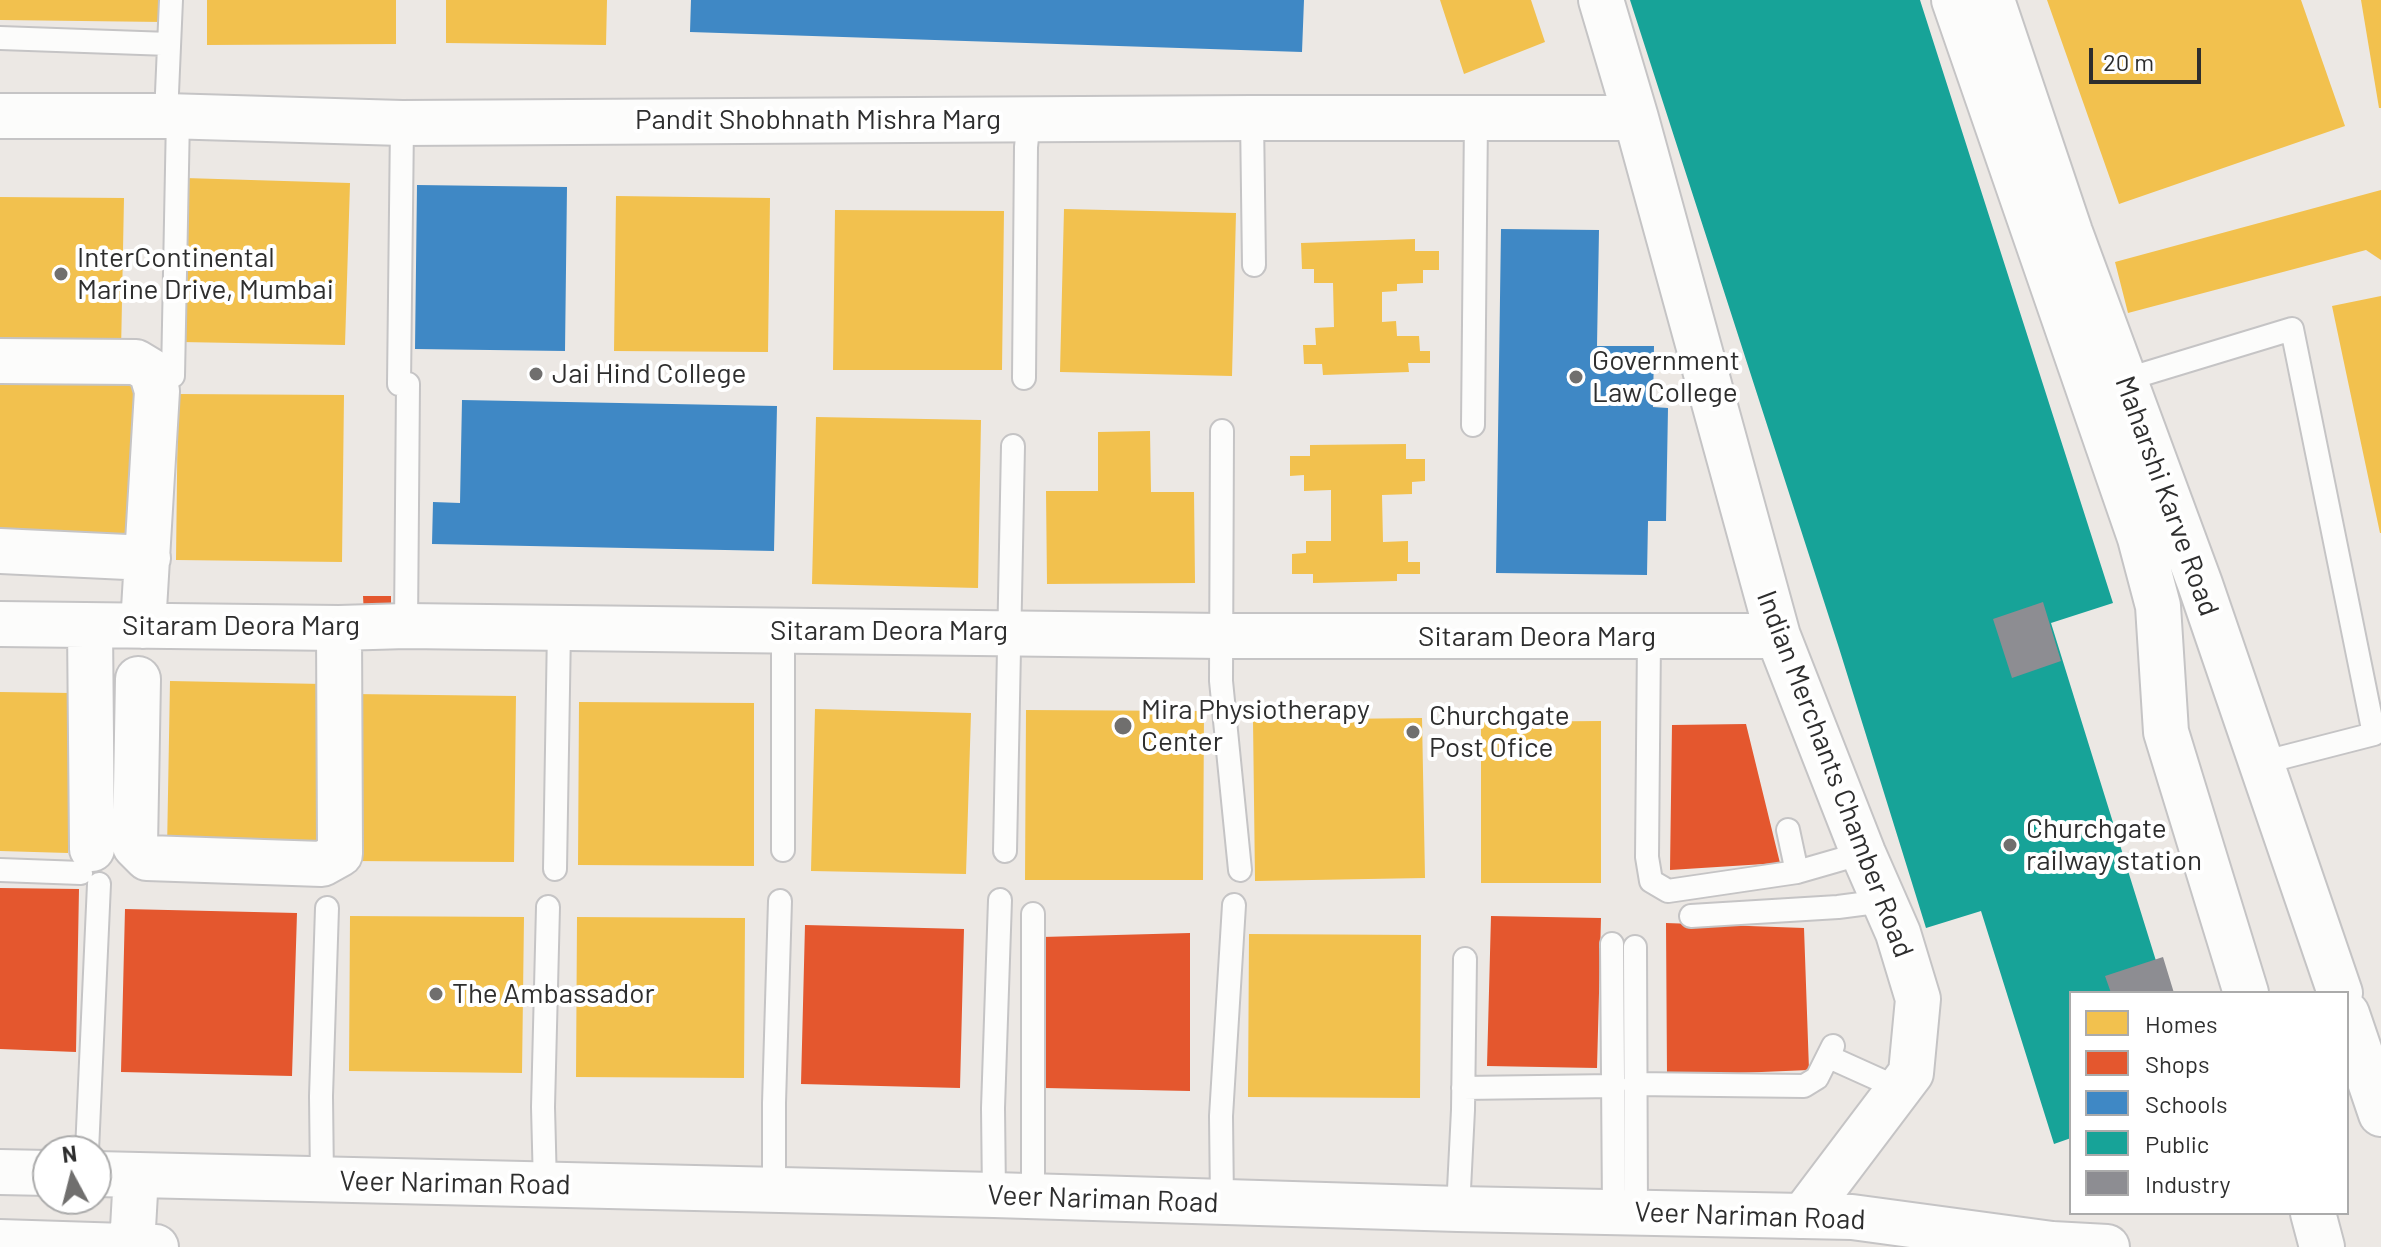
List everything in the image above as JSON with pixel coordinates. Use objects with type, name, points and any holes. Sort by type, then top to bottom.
[{"type":"street","name":"Indian Merchants Chamber Road","points":[[1601,0],[1778,636],[1863,853],[1898,933],[1918,999],[1911,1073],[1803,1216]]},
{"type":"street","name":"Maharshi Karve Road","points":[[1954,0],[2140,538],[2158,606],[2166,732],[2245,991]]},
{"type":"street","name":"Maharshi Karve Road","points":[[1992,0],[2070,232],[2200,584],[2339,991]]},
{"type":"street","name":"Pandit Shobhnath Mishra Marg","points":[[0,116],[402,123],[1636,118]]},
{"type":"street","points":[[0,361],[136,362],[151,371],[157,391],[143,626]]},
{"type":"street","points":[[0,551],[148,558]]},
{"type":"street","name":"Sitaram Deora Marg","points":[[0,624],[1222,636],[1778,636]]},
{"type":"street","points":[[90,626],[91,869]]},
{"type":"street","points":[[138,679],[135,846],[147,858],[322,864],[340,854],[339,628]]},
{"type":"street","points":[[2349,1020],[2380,1107]]},
{"type":"street","points":[[0,1172],[32,1173]]},
{"type":"street","points":[[116,1175],[132,1246]]},
{"type":"street","name":"Veer Nariman Road","points":[[116,1175],[1852,1217],[2052,1244],[2107,1247]]},
{"type":"street","points":[[2314,1215],[2322,1247]]},
{"type":"street","points":[[0,1242],[156,1247]]},
{"type":"lane","points":[[171,0],[173,376]]},
{"type":"lane","points":[[0,38],[169,44]]},
{"type":"lane","points":[[1252,118],[1254,265]]},
{"type":"lane","points":[[1473,425],[1476,118]]},
{"type":"lane","points":[[1024,378],[1026,147],[1029,119]]},
{"type":"lane","points":[[402,123],[399,384],[408,384],[406,626]]},
{"type":"lane","points":[[2124,380],[2292,329],[2377,737],[2261,763]]},
{"type":"lane","points":[[1222,431],[1221,681],[1240,870]]},
{"type":"lane","points":[[1005,851],[1013,446]]},
{"type":"lane","points":[[555,869],[559,629]]},
{"type":"lane","points":[[783,631],[783,850]]},
{"type":"lane","points":[[1649,638],[1647,857],[1651,881],[1668,891],[1797,872],[1863,853]]},
{"type":"lane","points":[[1788,830],[1797,872]]},
{"type":"lane","points":[[0,870],[91,869],[87,1135]]},
{"type":"lane","points":[[1000,900],[993,1108],[1013,1196]]},
{"type":"lane","points":[[774,1191],[780,901]]},
{"type":"lane","points":[[1691,916],[1838,907],[1884,901]]},
{"type":"lane","points":[[1222,1202],[1221,1116],[1234,905]]},
{"type":"lane","points":[[545,1186],[543,1107],[548,907]]},
{"type":"lane","points":[[322,1180],[321,1096],[327,908]]},
{"type":"lane","points":[[1013,1196],[1033,914]]},
{"type":"lane","points":[[1612,944],[1624,1085],[1625,1212]]},
{"type":"lane","points":[[1624,1085],[1635,947]]},
{"type":"lane","points":[[1458,1209],[1465,959]]},
{"type":"lane","points":[[1463,1088],[1804,1086],[1817,1078],[1831,1052],[1900,1089]]},
{"type":"building: Homes","points":[[0,0],[163,0],[163,22],[0,20]]},
{"type":"building: Homes","points":[[207,0],[396,0],[396,44],[207,45]]},
{"type":"building: Homes","points":[[446,0],[607,0],[606,45],[446,43]]},
{"type":"building: Homes","points":[[1440,0],[1531,0],[1545,42],[1464,74]]},
{"type":"building: Homes","points":[[2047,0],[2301,0],[2345,126],[2119,204]]},
{"type":"building: Homes","points":[[2361,0],[2381,0],[2381,108],[2379,108]]},
{"type":"building: Homes","points":[[185,178],[350,183],[345,345],[181,342]]},
{"type":"building: Homes","points":[[2381,190],[2381,260],[2366,250],[2128,313],[2115,262]]},
{"type":"building: Homes","points":[[616,196],[770,198],[768,352],[614,351]]},
{"type":"building: Homes","name":"InterContinental Marine Drive, Mumbai","points":[[0,197],[124,198],[121,352],[0,350]]},
{"type":"building: Homes","points":[[1064,209],[1236,213],[1232,376],[1060,372]]},
{"type":"building: Homes","points":[[835,210],[1004,211],[1002,370],[833,370]]},
{"type":"building: Homes","points":[[1415,239],[1415,251],[1439,251],[1439,270],[1423,270],[1423,283],[1397,284],[1397,291],[1382,292],[1382,322],[1396,321],[1397,336],[1419,336],[1420,351],[1430,351],[1430,363],[1408,363],[1409,372],[1323,375],[1322,364],[1304,364],[1303,345],[1316,345],[1315,328],[1334,327],[1333,283],[1314,283],[1314,269],[1302,269],[1301,243]]},
{"type":"building: Homes","points":[[2381,296],[2381,533],[2380,533],[2332,306]]},
{"type":"building: Homes","points":[[0,378],[143,378],[140,546],[0,544]]},
{"type":"building: Homes","points":[[178,394],[344,395],[342,562],[176,560]]},
{"type":"building: Homes","points":[[816,417],[981,420],[978,588],[812,584]]},
{"type":"building: Homes","points":[[1150,431],[1151,492],[1194,492],[1195,583],[1047,584],[1046,491],[1098,491],[1098,432]]},
{"type":"building: Homes","points":[[1406,444],[1406,459],[1425,459],[1425,481],[1412,482],[1412,494],[1382,495],[1383,542],[1408,541],[1408,562],[1420,562],[1420,574],[1397,574],[1397,581],[1313,583],[1313,574],[1292,574],[1292,554],[1306,553],[1306,541],[1331,541],[1331,490],[1304,491],[1304,475],[1290,476],[1290,456],[1310,456],[1310,445]]},
{"type":"building: Homes","points":[[170,681],[323,684],[319,852],[167,850]]},
{"type":"building: Homes","points":[[0,692],[72,693],[68,853],[0,851]]},
{"type":"building: Homes","points":[[353,694],[516,696],[514,862],[352,861]]},
{"type":"building: Homes","points":[[579,702],[754,703],[754,866],[578,865]]},
{"type":"building: Homes","points":[[815,709],[971,713],[966,874],[811,871]]},
{"type":"building: Homes","points":[[1026,710],[1204,711],[1203,880],[1025,880]]},
{"type":"building: Homes","points":[[1422,718],[1425,878],[1255,881],[1253,720]]},
{"type":"building: Homes","points":[[1601,721],[1601,883],[1481,883],[1481,722]]},
{"type":"building: Homes","name":"The Ambassador","points":[[350,916],[524,917],[522,1073],[349,1071]]},
{"type":"building: Homes","points":[[577,917],[745,918],[744,1078],[576,1077]]},
{"type":"building: Homes","points":[[1249,934],[1421,935],[1420,1098],[1248,1097]]},
{"type":"building: Shops","points":[[363,596],[391,596],[391,615],[364,615]]},
{"type":"building: Shops","points":[[1746,724],[1780,863],[1670,870],[1672,725]]},
{"type":"building: Shops","points":[[0,888],[79,889],[76,1052],[0,1049]]},
{"type":"building: Shops","points":[[125,909],[297,913],[292,1076],[121,1072]]},
{"type":"building: Shops","points":[[1491,916],[1601,918],[1597,1068],[1487,1066]]},
{"type":"building: Shops","points":[[1666,923],[1804,928],[1809,1070],[1667,1076]]},
{"type":"building: Shops","points":[[805,925],[964,929],[960,1088],[801,1084]]},
{"type":"building: Shops","points":[[1190,933],[1190,1091],[1045,1088],[1042,937]]},
{"type":"building: Schools","points":[[691,0],[1304,0],[1302,52],[690,32]]},
{"type":"building: Schools","points":[[417,185],[567,187],[565,351],[415,349]]},
{"type":"building: Schools","name":"Government Law College","points":[[1501,229],[1599,230],[1597,346],[1654,346],[1653,407],[1668,408],[1666,521],[1648,521],[1647,575],[1496,573]]},
{"type":"building: Schools","points":[[462,400],[777,406],[774,551],[432,544],[433,502],[460,503]]},
{"type":"building: Public","points":[[1630,0],[1920,0],[2113,603],[2051,623],[2165,991],[2069,991],[2069,1139],[2054,1144],[1981,911],[1926,928]]},
{"type":"building: Industry","points":[[2043,602],[2061,661],[2012,678],[1993,619]]},
{"type":"building: Industry","points":[[2163,957],[2173,991],[2110,991],[2105,976]]},
{"type":"place","name":"InterContinental Marine Drive, Mumbai","points":[[61,274]]},
{"type":"place","name":"Jai Hind College","points":[[536,374]]},
{"type":"place","name":"Government Law College","points":[[1576,377]]},
{"type":"place","name":"Mira Physiotherapy Center","points":[[1123,726]]},
{"type":"place","name":"Churchgate Post Ofice","points":[[1413,732]]},
{"type":"place","name":"Churchgate railway station","points":[[2010,845]]},
{"type":"place","name":"The Ambassador","points":[[436,994]]}]
